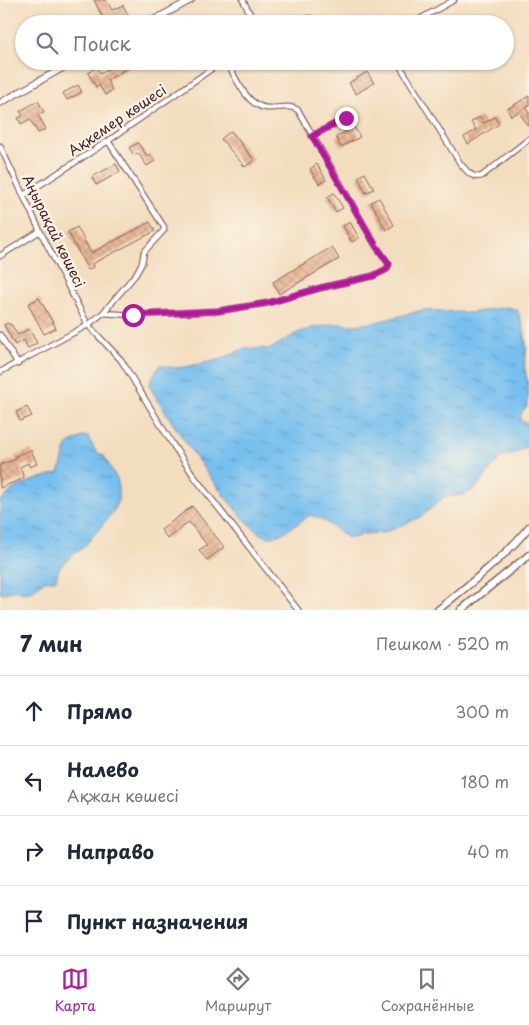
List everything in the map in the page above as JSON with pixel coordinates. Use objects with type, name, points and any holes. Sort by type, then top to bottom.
[{"type":"main road","points":[[438,610],[477,578],[520,538],[529,527]]},
{"type":"main road","points":[[461,610],[529,555]]},
{"type":"street","points":[[163,15],[192,0]]},
{"type":"street","points":[[243,0],[250,15]]},
{"type":"street","points":[[427,15],[454,0]]},
{"type":"street","points":[[0,102],[59,70]]},
{"type":"street","name":"Ақкемер көшесі","points":[[24,195],[108,141],[211,70]]},
{"type":"street","points":[[103,313],[133,315],[218,311],[268,303],[320,288],[373,276],[387,269],[389,264],[376,246],[298,110],[291,106],[266,108],[254,104],[230,70]]},
{"type":"street","points":[[403,70],[460,163],[471,175],[476,177],[482,176],[529,139]]},
{"type":"street","points":[[312,136],[346,118]]},
{"type":"street","points":[[0,372],[88,325],[103,313],[136,274],[142,263],[144,252],[164,230],[164,227],[108,141]]},
{"type":"street","name":"Аңырақай көшесі","points":[[0,146],[40,231],[88,325],[121,360],[196,479],[298,610]]},
{"type":"street","points":[[0,256],[40,231]]},
{"type":"street","points":[[0,335],[18,364]]},
{"type":"water","points":[[507,307],[517,309],[525,337],[524,365],[528,396],[527,407],[520,416],[520,420],[528,423],[529,441],[526,447],[514,454],[500,458],[475,489],[463,495],[444,497],[422,516],[382,533],[364,534],[353,538],[346,537],[322,519],[310,515],[285,532],[274,536],[270,537],[258,532],[242,517],[206,471],[150,387],[151,379],[160,365],[175,368],[186,367],[222,359],[245,348],[270,349],[297,333],[312,328],[335,324],[357,325],[377,322],[423,310],[469,313]]},
{"type":"water","points":[[83,436],[88,437],[96,452],[104,456],[118,481],[118,500],[113,512],[84,547],[59,568],[56,579],[44,581],[29,592],[14,591],[0,593],[0,501],[17,487],[59,473],[68,445]]},
{"type":"building","points":[[94,0],[106,0],[112,10],[123,5],[128,15],[102,15]]},
{"type":"building","points":[[92,70],[98,70],[100,74],[107,70],[124,70],[107,80],[112,90],[105,95],[99,85],[96,87],[88,73]]},
{"type":"building","points":[[367,72],[374,83],[356,94],[349,83]]},
{"type":"building","points":[[78,85],[82,92],[67,100],[63,93]]},
{"type":"building","points":[[529,96],[529,106],[526,108],[529,113],[529,127],[519,112],[511,116],[507,109]]},
{"type":"building","points":[[38,101],[44,112],[38,115],[46,129],[38,133],[30,119],[21,124],[18,118],[23,116],[20,111]]},
{"type":"building","points":[[480,117],[484,123],[495,117],[499,124],[468,144],[464,137],[476,130],[471,122]]},
{"type":"building","points":[[354,127],[360,137],[341,147],[336,137]]},
{"type":"building","points":[[231,131],[254,160],[245,167],[221,139]]},
{"type":"building","points":[[138,143],[147,156],[150,154],[155,161],[147,166],[138,153],[134,155],[129,148]]},
{"type":"building","points":[[116,164],[120,172],[96,185],[92,177]]},
{"type":"building","points":[[317,164],[326,180],[319,184],[310,169]]},
{"type":"building","points":[[365,173],[374,189],[366,193],[358,177]]},
{"type":"building","points":[[334,193],[343,208],[336,212],[327,197]]},
{"type":"building","points":[[379,198],[394,225],[386,230],[371,202]]},
{"type":"building","points":[[150,222],[155,231],[92,264],[93,267],[88,270],[68,232],[77,227],[91,253]]},
{"type":"building","points":[[350,222],[359,238],[352,242],[343,226]]},
{"type":"building","points":[[332,247],[339,259],[279,294],[273,282]]},
{"type":"building","points":[[39,298],[56,328],[44,334],[28,304]]},
{"type":"building","points":[[11,324],[18,335],[29,329],[37,343],[28,348],[24,340],[15,345],[4,325]]},
{"type":"building","points":[[27,407],[32,416],[20,421],[16,412]]},
{"type":"building","points":[[31,450],[37,464],[30,467],[28,463],[20,467],[24,478],[0,488],[0,465],[16,459],[15,456]]},
{"type":"building","points":[[192,506],[224,547],[207,560],[199,550],[207,545],[189,522],[168,539],[161,530]]},
{"type":"route","points":[[133,315],[218,311],[268,303],[320,288],[373,276],[387,269],[389,264],[376,246],[312,136],[346,118]]}]
